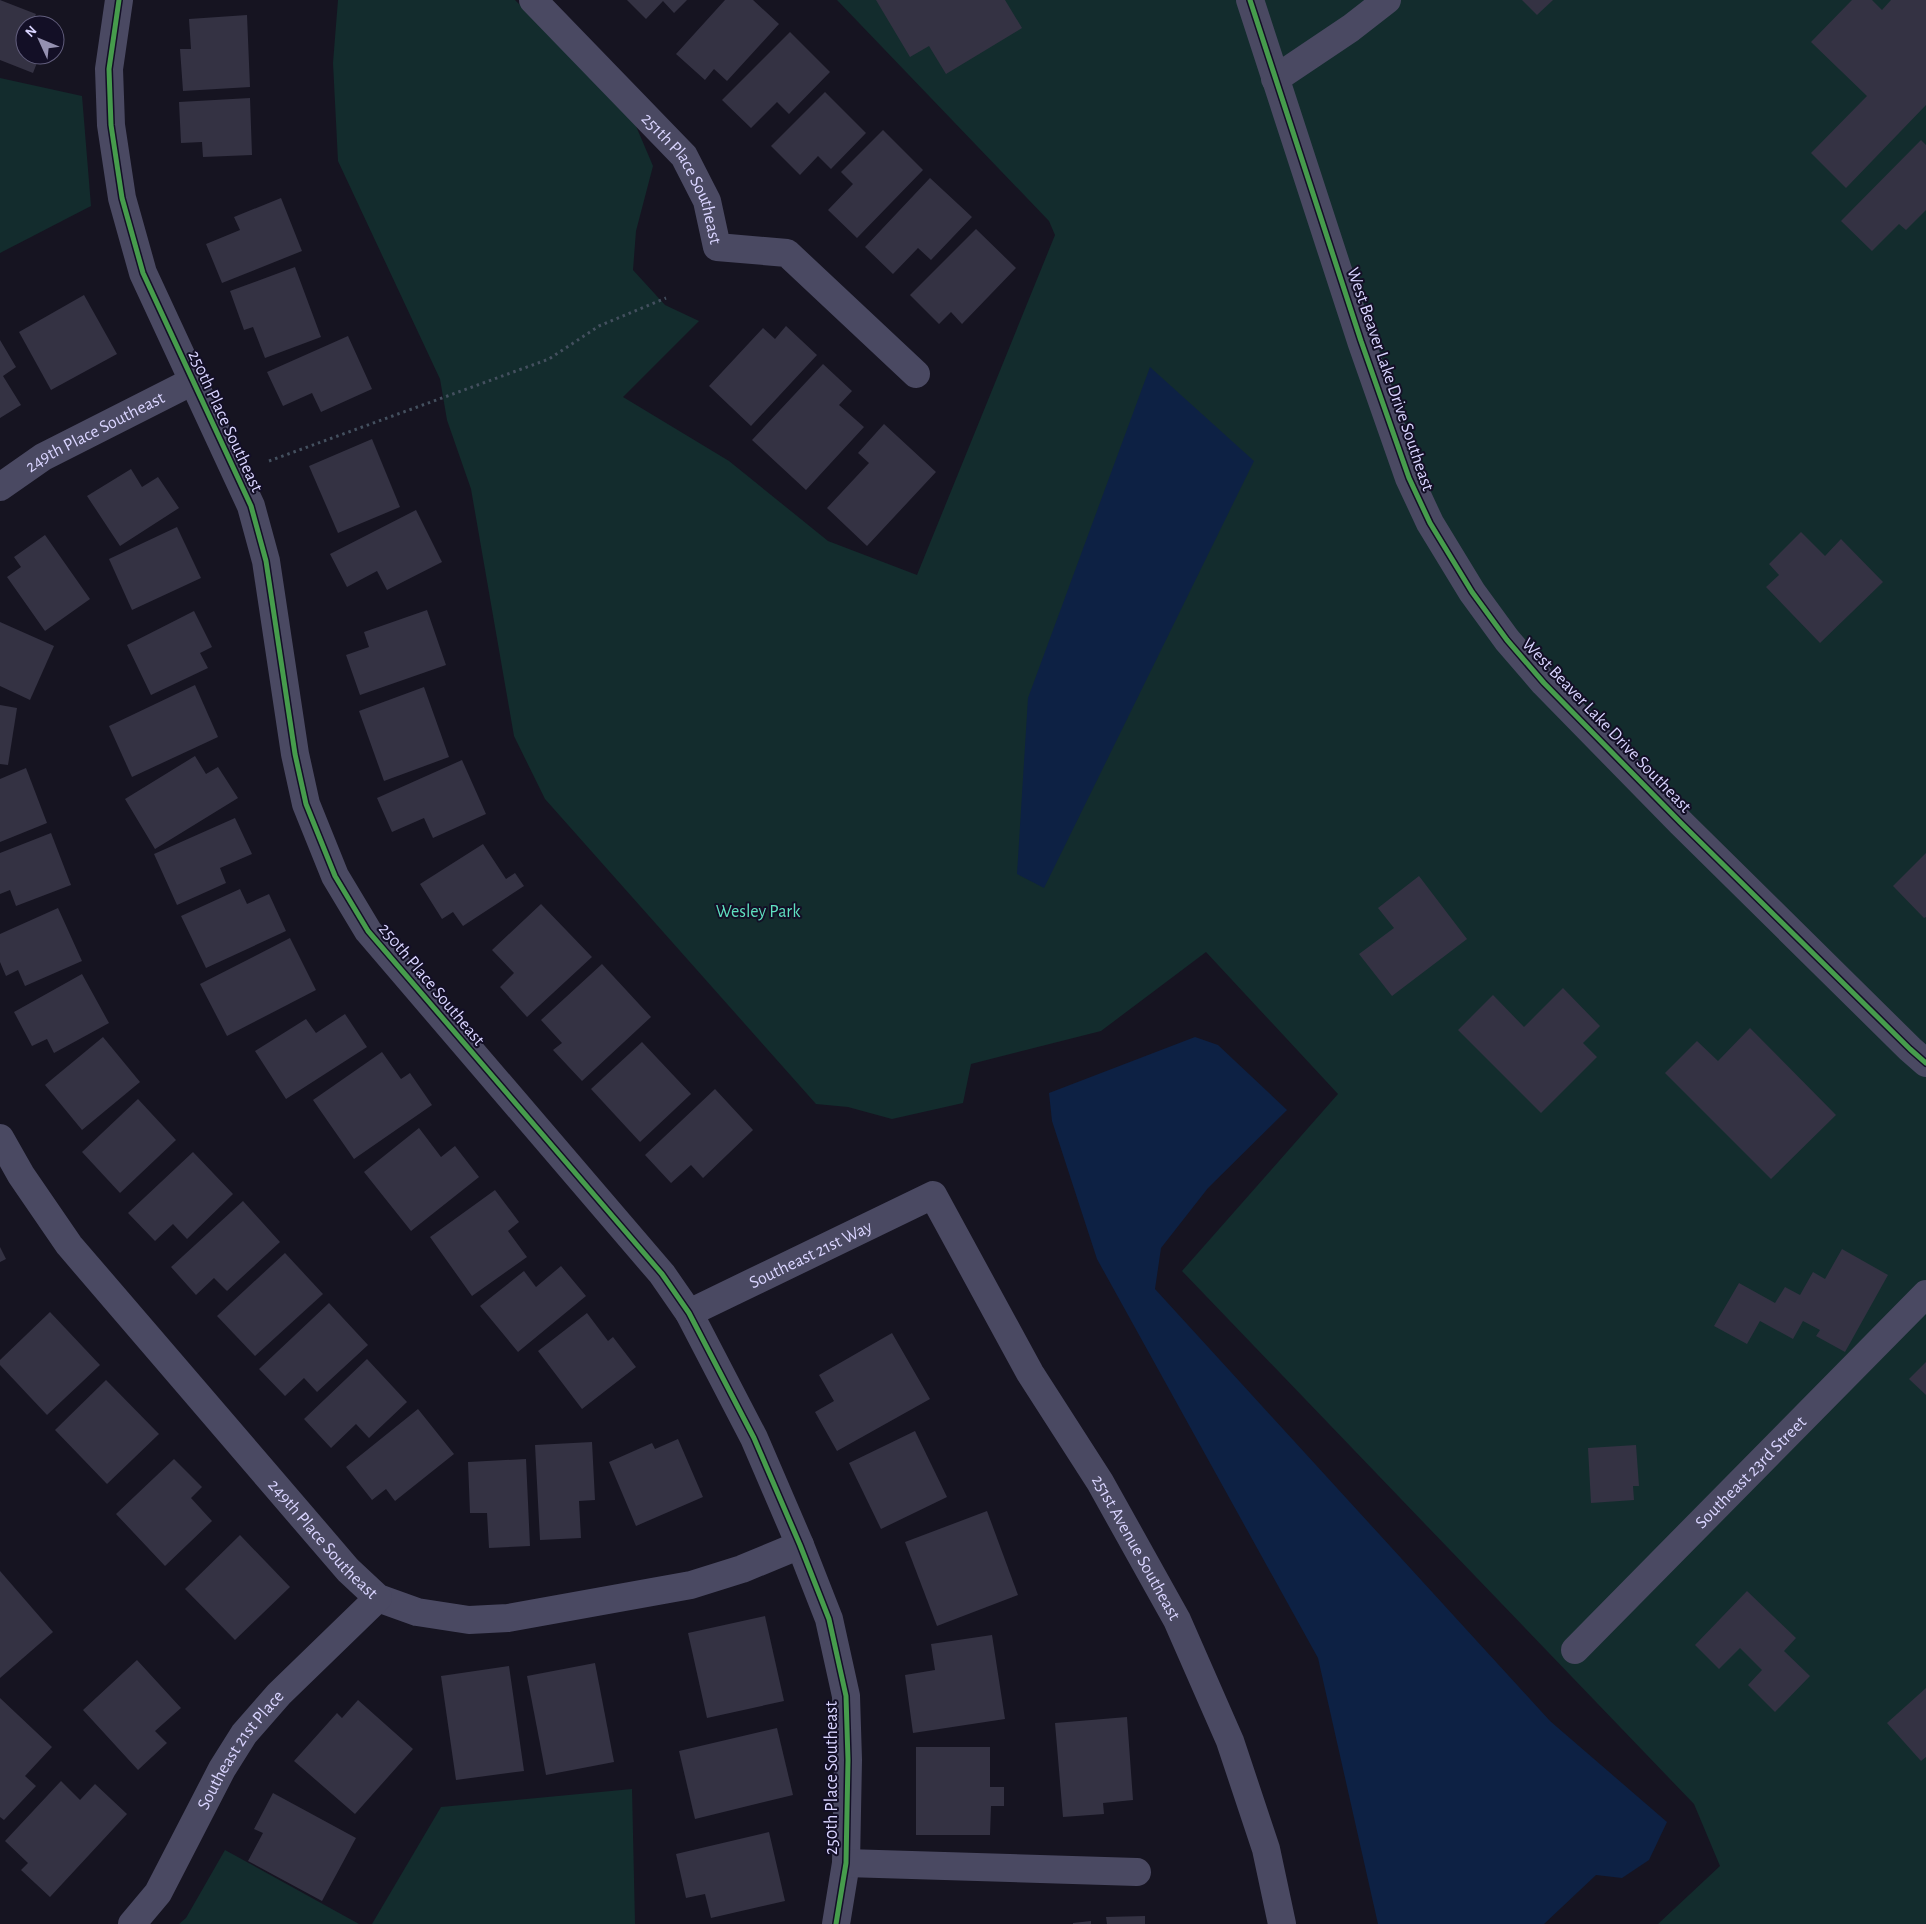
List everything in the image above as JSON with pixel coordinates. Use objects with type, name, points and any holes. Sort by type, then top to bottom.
[{"type":"street","name":"250th Place Southeast","points":[[119,0],[109,69],[111,125],[122,198],[143,273],[251,506],[266,561],[295,754],[306,804],[335,876],[368,931],[662,1274],[689,1313],[754,1438],[800,1545],[829,1619],[846,1696],[848,1760],[846,1863],[836,1924]]},
{"type":"street","name":"251th Place Southeast","points":[[533,0],[684,156],[708,201],[717,247],[787,252],[916,374]]},
{"type":"street","name":"West Beaver Lake Drive Southeast","points":[[1250,0],[1385,413],[1409,478],[1430,523],[1472,592],[1507,640],[1544,683],[1910,1050],[1926,1063]]},
{"type":"street","points":[[1275,79],[1351,28],[1387,0]]},
{"type":"street","name":"249th Place Southeast","points":[[0,487],[43,457],[193,381]]},
{"type":"street","name":"249th Place Southeast","points":[[0,1138],[21,1175],[69,1245],[348,1570],[378,1598],[418,1612],[469,1620],[508,1618],[691,1585],[742,1569],[800,1545]]},
{"type":"street","name":"Southeast 21st Way","points":[[689,1313],[932,1195]]},
{"type":"street","name":"251st Avenue Southeast","points":[[932,1195],[1030,1373],[1100,1482],[1177,1620],[1233,1750],[1266,1849],[1282,1924]]},
{"type":"street","name":"Southeast 23rd Street","points":[[1575,1650],[1926,1294]]},
{"type":"street","name":"Southeast 21st Place","points":[[132,1924],[158,1893],[222,1769],[244,1734],[278,1694],[378,1598]]},
{"type":"street","points":[[846,1863],[1137,1872]]},
{"type":"path","points":[[269,461],[549,359],[599,326],[666,298]]},
{"type":"green space","name":"Wesley Park","points":[[338,0],[515,0],[633,119],[653,166],[636,231],[633,270],[665,305],[699,321],[623,397],[729,461],[828,541],[917,575],[1055,235],[1049,221],[837,0],[1926,0],[1926,1924],[1658,1924],[1720,1866],[1694,1804],[1182,1271],[1338,1094],[1206,952],[1101,1031],[971,1064],[963,1103],[892,1119],[848,1107],[816,1104],[545,799],[514,736],[471,489],[447,420],[440,379],[338,161],[333,63]]},
{"type":"green space","points":[[0,78],[82,96],[91,206],[0,253]]},
{"type":"green space","points":[[632,1789],[635,1924],[372,1924],[441,1807]]},
{"type":"green space","points":[[225,1850],[359,1924],[179,1924],[186,1918]]},
{"type":"water","points":[[1150,367],[1254,461],[1044,888],[1017,874],[1028,698]]},
{"type":"water","points":[[1195,1037],[1218,1045],[1287,1110],[1208,1188],[1161,1248],[1155,1289],[1550,1721],[1667,1822],[1649,1860],[1622,1878],[1596,1875],[1544,1924],[1378,1924],[1318,1658],[1097,1259],[1052,1121],[1049,1093]]},
{"type":"building","points":[[0,0],[36,14],[15,15],[15,65],[36,65],[33,73],[0,60]]},
{"type":"building","points":[[627,0],[687,0],[674,13],[663,1],[646,19]]},
{"type":"building","points":[[725,0],[753,0],[779,24],[727,81],[714,69],[705,80],[676,54]]},
{"type":"building","points":[[876,0],[1005,0],[1022,28],[946,74],[929,46],[910,57]]},
{"type":"building","points":[[1522,0],[1553,0],[1537,15]]},
{"type":"building","points":[[1852,0],[1872,0],[1882,10],[1891,0],[1926,0],[1926,105],[1846,188],[1811,153],[1867,96],[1811,42]]},
{"type":"building","points":[[247,15],[250,87],[183,91],[180,49],[191,49],[189,19]]},
{"type":"building","points":[[790,32],[830,72],[789,114],[777,102],[751,128],[722,100]]},
{"type":"building","points":[[825,92],[866,133],[831,169],[818,156],[800,175],[771,146]]},
{"type":"building","points":[[250,98],[252,155],[203,157],[202,142],[181,143],[179,102]]},
{"type":"building","points":[[883,130],[923,170],[857,238],[828,210],[853,184],[841,172]]},
{"type":"building","points":[[1921,140],[1926,145],[1926,210],[1906,230],[1899,224],[1872,251],[1841,221]]},
{"type":"building","points":[[930,178],[972,217],[931,260],[918,248],[893,274],[865,247]]},
{"type":"building","points":[[281,198],[302,251],[222,283],[206,244],[240,230],[234,217]]},
{"type":"building","points":[[976,229],[1016,268],[962,324],[951,312],[939,324],[910,295]]},
{"type":"building","points":[[295,267],[321,337],[265,358],[253,327],[244,330],[230,291]]},
{"type":"building","points":[[84,295],[117,354],[51,390],[19,332]]},
{"type":"building","points":[[786,326],[817,355],[751,426],[709,386],[763,328],[775,339]]},
{"type":"building","points":[[348,336],[372,389],[321,412],[312,393],[283,406],[267,372]]},
{"type":"building","points":[[0,340],[16,367],[3,376],[21,405],[0,418]]},
{"type":"building","points":[[823,364],[852,391],[839,405],[864,427],[806,490],[752,440]]},
{"type":"building","points":[[884,424],[936,472],[867,546],[827,508],[869,463],[858,453]]},
{"type":"building","points":[[372,439],[400,507],[338,533],[309,466]]},
{"type":"building","points":[[131,469],[142,487],[158,477],[179,508],[120,546],[87,496]]},
{"type":"building","points":[[416,510],[442,562],[387,590],[377,571],[347,587],[330,554]]},
{"type":"building","points":[[177,527],[201,578],[132,610],[109,559]]},
{"type":"building","points":[[1801,532],[1825,556],[1841,539],[1883,582],[1820,643],[1766,587],[1779,575],[1769,564]]},
{"type":"building","points":[[45,535],[90,599],[45,631],[7,577],[21,567],[14,557]]},
{"type":"building","points":[[427,610],[446,665],[360,695],[346,655],[369,647],[364,632]]},
{"type":"building","points":[[194,611],[212,647],[200,653],[208,668],[151,695],[127,645]]},
{"type":"building","points":[[0,622],[54,646],[30,700],[0,686]]},
{"type":"building","points":[[195,685],[218,737],[132,777],[109,726]]},
{"type":"building","points":[[424,687],[449,757],[384,781],[359,711]]},
{"type":"building","points":[[0,705],[17,708],[8,765],[0,764]]},
{"type":"building","points":[[195,756],[206,774],[218,767],[238,798],[155,849],[125,799]]},
{"type":"building","points":[[462,760],[486,814],[433,838],[424,818],[392,832],[377,798]]},
{"type":"building","points":[[26,768],[47,823],[0,842],[0,779]]},
{"type":"building","points":[[235,818],[252,854],[220,868],[226,883],[177,905],[154,854]]},
{"type":"building","points":[[51,833],[71,885],[16,906],[10,890],[0,894],[0,853]]},
{"type":"building","points":[[483,844],[506,879],[515,873],[524,886],[463,926],[453,912],[442,919],[420,884]]},
{"type":"building","points":[[1926,853],[1926,917],[1924,918],[1893,886]]},
{"type":"building","points":[[1419,876],[1467,939],[1392,996],[1359,954],[1394,928],[1378,908]]},
{"type":"building","points":[[240,889],[247,904],[269,894],[286,931],[206,968],[181,916]]},
{"type":"building","points":[[541,904],[592,957],[527,1017],[500,987],[514,973],[492,950]]},
{"type":"building","points":[[58,908],[82,961],[25,986],[18,970],[6,976],[0,962],[0,934]]},
{"type":"building","points":[[290,938],[316,990],[227,1036],[200,984]]},
{"type":"building","points":[[602,964],[651,1017],[582,1081],[553,1050],[562,1043],[541,1020]]},
{"type":"building","points":[[82,974],[109,1023],[54,1053],[47,1039],[32,1046],[14,1012]]},
{"type":"building","points":[[1563,988],[1600,1026],[1583,1043],[1597,1057],[1541,1113],[1458,1030],[1493,995],[1524,1027]]},
{"type":"building","points":[[345,1014],[367,1047],[286,1099],[255,1051],[306,1019],[316,1033]]},
{"type":"building","points":[[1750,1028],[1836,1115],[1771,1179],[1665,1073],[1697,1041],[1718,1061]]},
{"type":"building","points":[[103,1037],[140,1082],[82,1130],[45,1085]]},
{"type":"building","points":[[642,1042],[691,1094],[640,1142],[591,1089]]},
{"type":"building","points":[[382,1052],[401,1079],[410,1073],[432,1105],[354,1159],[313,1100]]},
{"type":"building","points":[[715,1089],[753,1130],[703,1178],[691,1165],[671,1183],[645,1155]]},
{"type":"building","points":[[138,1099],[176,1140],[120,1193],[82,1152]]},
{"type":"building","points":[[419,1128],[441,1157],[455,1146],[479,1177],[411,1231],[364,1172]]},
{"type":"building","points":[[193,1152],[233,1194],[187,1239],[173,1224],[155,1241],[128,1213]]},
{"type":"building","points":[[495,1190],[519,1222],[508,1231],[527,1257],[472,1296],[430,1237]]},
{"type":"building","points":[[243,1201],[280,1242],[227,1291],[214,1278],[196,1295],[171,1267]]},
{"type":"building","points":[[0,1247],[6,1259],[0,1262]]},
{"type":"building","points":[[1842,1249],[1888,1275],[1845,1352],[1816,1336],[1820,1330],[1803,1321],[1793,1339],[1760,1321],[1747,1344],[1714,1326],[1739,1283],[1775,1303],[1785,1287],[1800,1295],[1813,1272],[1825,1279]]},
{"type":"building","points":[[285,1253],[323,1294],[255,1356],[217,1316]]},
{"type":"building","points":[[561,1266],[586,1296],[518,1352],[480,1306],[524,1271],[536,1287]]},
{"type":"building","points":[[329,1303],[368,1345],[317,1392],[304,1378],[285,1396],[259,1369]]},
{"type":"building","points":[[50,1312],[100,1365],[47,1415],[0,1365],[0,1360]]},
{"type":"building","points":[[587,1313],[608,1341],[613,1337],[636,1367],[582,1409],[538,1351]]},
{"type":"building","points":[[892,1333],[930,1399],[837,1451],[815,1412],[834,1401],[819,1375]]},
{"type":"building","points":[[367,1359],[407,1402],[369,1438],[356,1424],[331,1448],[304,1419]]},
{"type":"building","points":[[1926,1362],[1926,1395],[1909,1379]]},
{"type":"building","points":[[106,1380],[159,1434],[107,1484],[55,1430]]},
{"type":"building","points":[[418,1409],[454,1454],[395,1501],[386,1489],[372,1500],[346,1467]]},
{"type":"building","points":[[915,1431],[947,1497],[881,1529],[849,1463]]},
{"type":"building","points":[[678,1439],[703,1497],[636,1526],[609,1462],[652,1443],[655,1449]]},
{"type":"building","points":[[592,1442],[595,1500],[579,1501],[581,1538],[540,1540],[535,1445]]},
{"type":"building","points":[[1636,1445],[1639,1486],[1633,1486],[1634,1500],[1591,1503],[1588,1448]]},
{"type":"building","points":[[174,1459],[202,1487],[191,1498],[212,1521],[165,1566],[116,1514]]},
{"type":"building","points":[[526,1459],[530,1546],[489,1548],[487,1513],[470,1513],[468,1462]]},
{"type":"building","points":[[987,1511],[1018,1595],[937,1626],[905,1542]]},
{"type":"building","points":[[240,1535],[290,1587],[235,1640],[185,1589]]},
{"type":"building","points":[[0,1571],[53,1632],[0,1678]]},
{"type":"building","points":[[1747,1591],[1796,1638],[1784,1651],[1810,1676],[1775,1712],[1748,1685],[1762,1670],[1740,1648],[1719,1669],[1695,1645]]},
{"type":"building","points":[[765,1616],[784,1701],[707,1718],[688,1633]]},
{"type":"building","points":[[992,1635],[1005,1719],[913,1733],[905,1675],[935,1670],[931,1644]]},
{"type":"building","points":[[137,1660],[181,1708],[155,1731],[167,1743],[138,1770],[83,1710]]},
{"type":"building","points":[[595,1663],[614,1762],[546,1775],[527,1676]]},
{"type":"building","points":[[509,1666],[524,1771],[456,1780],[441,1676]]},
{"type":"building","points":[[1926,1688],[1926,1757],[1921,1761],[1887,1723]]},
{"type":"building","points":[[0,1698],[52,1747],[25,1776],[36,1786],[4,1820],[0,1817]]},
{"type":"building","points":[[358,1700],[413,1749],[355,1814],[294,1761],[337,1713],[342,1718]]},
{"type":"building","points":[[1127,1717],[1133,1800],[1103,1803],[1104,1814],[1063,1817],[1055,1723]]},
{"type":"building","points":[[777,1728],[793,1795],[695,1819],[679,1751]]},
{"type":"building","points":[[916,1747],[990,1747],[990,1787],[1004,1787],[1004,1806],[991,1806],[990,1835],[916,1835]]},
{"type":"building","points":[[61,1781],[80,1800],[95,1784],[127,1814],[50,1897],[21,1870],[28,1863],[5,1841]]},
{"type":"building","points":[[273,1793],[356,1838],[322,1901],[248,1861],[263,1833],[254,1829]]},
{"type":"building","points":[[769,1832],[785,1901],[711,1918],[705,1894],[686,1898],[676,1854]]},
{"type":"building","points":[[1145,1916],[1145,1924],[1107,1924],[1106,1917]]},
{"type":"building","points":[[1091,1921],[1091,1924],[1073,1924],[1073,1923]]},
{"type":"cycle path","points":[[119,0],[109,69],[111,125],[122,198],[143,273],[251,506],[266,561],[295,754],[306,804],[335,876],[368,931],[662,1274],[689,1313],[754,1438],[800,1545],[829,1619],[846,1696],[848,1760],[846,1863],[836,1924]]},
{"type":"cycle path","points":[[1250,0],[1361,341],[1409,478],[1430,523],[1472,592],[1507,640],[1544,683],[1681,823],[1926,1063]]}]
